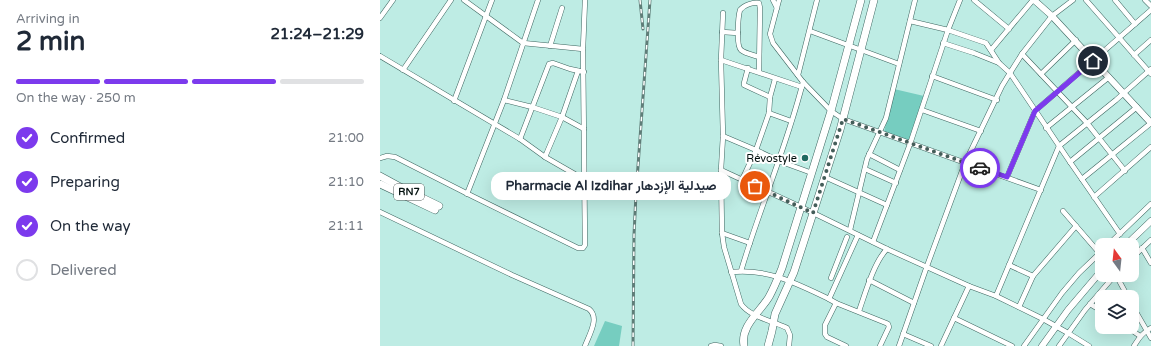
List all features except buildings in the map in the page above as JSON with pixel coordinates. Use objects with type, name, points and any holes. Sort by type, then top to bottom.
[{"type":"main road","points":[[744,346],[743,340],[745,332],[750,322],[769,296],[778,276],[831,111],[861,0]]},
{"type":"main road","points":[[768,346],[776,310],[790,282],[843,119],[874,0]]},
{"type":"main road","name":"RN7","points":[[380,176],[437,208],[380,184]]},
{"type":"street","points":[[380,18],[393,0]]},
{"type":"street","points":[[403,70],[452,0]]},
{"type":"street","points":[[464,0],[523,43],[583,49]]},
{"type":"street","points":[[454,101],[492,0]]},
{"type":"street","points":[[467,194],[504,100],[538,0]]},
{"type":"street","points":[[380,158],[387,156],[395,157],[580,249],[583,248],[585,245],[583,49],[585,0]]},
{"type":"street","points":[[773,0],[777,8]]},
{"type":"street","points":[[779,0],[770,34],[771,39],[803,82],[831,111],[843,119],[1041,190]]},
{"type":"street","points":[[798,75],[818,0]]},
{"type":"street","points":[[850,230],[869,154],[886,118],[915,0]]},
{"type":"street","points":[[873,242],[896,183],[948,30],[960,0]]},
{"type":"street","points":[[974,0],[1009,29]]},
{"type":"street","points":[[991,50],[1034,0],[1076,40],[1093,61],[1151,123],[1082,179]]},
{"type":"street","points":[[899,346],[965,163],[996,100],[1022,54],[1052,16],[1072,0]]},
{"type":"street","points":[[996,296],[1059,146],[1150,71],[1086,0]]},
{"type":"street","points":[[1115,0],[1135,24]]},
{"type":"street","points":[[1145,0],[1151,6]]},
{"type":"street","points":[[759,57],[742,51],[740,48],[738,33],[740,10],[746,6],[756,3],[760,6],[759,72]]},
{"type":"street","points":[[550,46],[562,8]]},
{"type":"street","points":[[1007,177],[1035,111],[1151,10]]},
{"type":"street","points":[[723,13],[721,60],[723,136],[721,170],[722,239],[741,304],[746,310],[755,315],[774,322],[789,330],[789,346]]},
{"type":"street","points":[[910,20],[948,30],[986,43],[999,63],[1010,73],[1046,128],[1120,234]]},
{"type":"street","points":[[760,31],[770,34]]},
{"type":"street","points":[[810,31],[899,64]]},
{"type":"street","points":[[722,32],[738,33]]},
{"type":"street","points":[[1041,74],[1076,40]]},
{"type":"street","points":[[1134,55],[1151,40]]},
{"type":"street","points":[[944,43],[999,63]]},
{"type":"street","points":[[1022,54],[1087,123],[1125,171]]},
{"type":"street","points":[[380,56],[495,124],[545,157],[585,180]]},
{"type":"street","points":[[721,60],[802,87]]},
{"type":"street","points":[[520,140],[549,64],[553,63],[584,72]]},
{"type":"street","points":[[748,68],[744,86],[770,98]]},
{"type":"street","points":[[545,157],[562,117],[578,70]]},
{"type":"street","points":[[932,76],[996,100]]},
{"type":"street","points":[[1046,128],[1109,77]]},
{"type":"street","points":[[742,180],[756,150],[769,113],[770,98],[775,79]]},
{"type":"street","points":[[741,271],[779,161],[803,82]]},
{"type":"street","points":[[504,100],[562,117],[584,129]]},
{"type":"street","points":[[1070,162],[1137,107]]},
{"type":"street","points":[[922,110],[981,131]]},
{"type":"street","points":[[769,113],[791,121]]},
{"type":"street","points":[[723,136],[779,161],[812,173]]},
{"type":"street","points":[[1094,197],[1151,147]]},
{"type":"street","points":[[869,154],[900,170]]},
{"type":"street","points":[[865,169],[896,183]]},
{"type":"street","points":[[721,170],[850,230],[886,249],[969,286],[996,296],[1043,319],[1089,346]]},
{"type":"street","points":[[825,177],[887,205]]},
{"type":"street","points":[[1116,238],[1151,204]]},
{"type":"street","points":[[1063,211],[1095,247]]},
{"type":"street","points":[[380,212],[512,275],[589,309],[594,320],[585,346]]},
{"type":"street","points":[[1133,238],[1151,220]]},
{"type":"street","points":[[1019,307],[1033,276],[1076,226]]},
{"type":"street","points":[[722,233],[750,243]]},
{"type":"street","points":[[829,299],[858,235]]},
{"type":"street","points":[[832,278],[847,237]]},
{"type":"street","points":[[1139,251],[1151,240]]},
{"type":"street","points":[[1142,248],[1151,263]]},
{"type":"street","points":[[859,311],[870,280],[886,249]]},
{"type":"street","points":[[840,256],[847,258]]},
{"type":"street","points":[[1024,346],[1072,281],[1095,259]]},
{"type":"street","points":[[1009,265],[1033,276]]},
{"type":"street","points":[[731,272],[756,272],[778,276],[836,303],[888,324],[889,327],[880,346]]},
{"type":"street","points":[[1042,346],[1076,300],[1095,278]]},
{"type":"street","points":[[870,280],[914,302]]},
{"type":"street","points":[[1059,346],[1090,304],[1109,282]]},
{"type":"street","points":[[941,346],[969,286]]},
{"type":"street","points":[[836,303],[825,325],[824,334],[846,346]]},
{"type":"street","points":[[1090,304],[1095,307]]},
{"type":"street","points":[[1139,315],[1149,329],[1151,338]]},
{"type":"street","points":[[954,318],[1012,346]]},
{"type":"street","points":[[1134,346],[1140,336],[1149,329]]},
{"type":"street","points":[[903,334],[931,346]]},
{"type":"street","points":[[711,346],[721,346]]},
{"type":"green space","points":[[894,89],[924,96],[909,143],[884,132]]},
{"type":"green space","points":[[605,321],[622,326],[619,346],[594,346]]},
{"type":"railway","points":[[640,0],[643,29]]},
{"type":"railway","points":[[633,346],[636,194],[650,0]]},
{"type":"way so far","points":[[755,186],[813,213],[843,119],[980,168]]},
{"type":"place","name":"Révostyle","points":[[805,158]]},
{"type":"place","name":"Pharmacie Al Izdihar صيدلية الإزدهار","points":[[755,186]]},
{"type":"route","points":[[980,168],[1007,177],[1035,111],[1093,61]]}]
